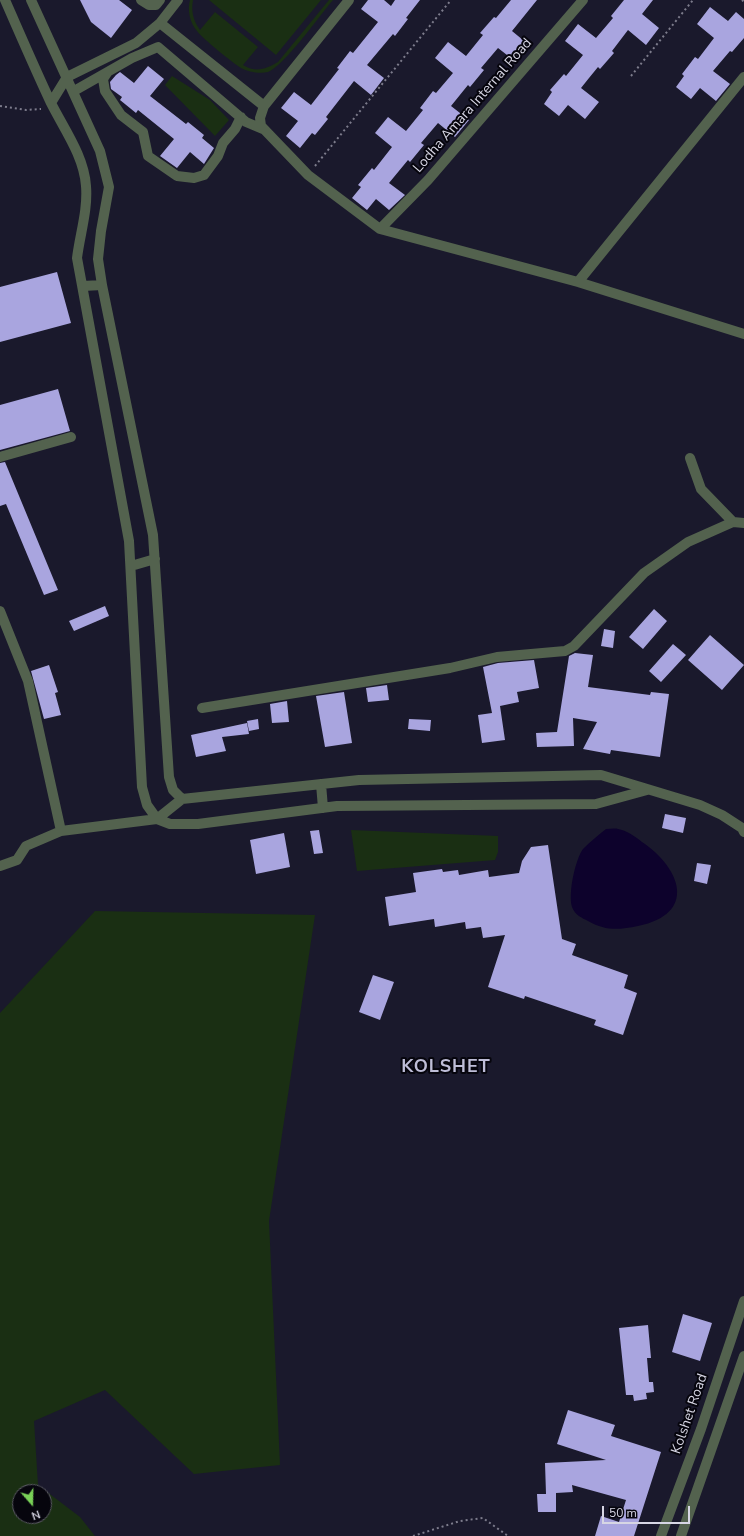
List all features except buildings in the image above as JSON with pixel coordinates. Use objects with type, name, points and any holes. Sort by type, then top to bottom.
[{"type":"street","points":[[5,0],[51,103],[80,157],[86,184],[87,205],[80,231],[77,258],[129,542],[142,787],[147,804],[157,819]]},
{"type":"street","points":[[31,0],[74,91],[100,151],[109,187],[98,259],[153,535],[169,777],[173,790],[182,799]]},
{"type":"street","points":[[142,0],[149,5],[156,5],[160,0]]},
{"type":"street","points":[[51,103],[67,77],[136,43],[160,23],[178,0]]},
{"type":"street","points":[[349,0],[264,106],[260,118],[261,126],[308,175],[380,229],[578,282],[744,334]]},
{"type":"street","name":"Lodha Amara Internal Road","points":[[380,229],[428,180],[583,0]]},
{"type":"street","points":[[160,23],[264,106]]},
{"type":"street","points":[[74,91],[132,58],[158,47],[246,122],[265,130]]},
{"type":"street","points":[[107,73],[102,79],[105,92],[121,115],[143,132],[148,156],[177,176],[194,178],[204,175],[218,156],[223,143],[235,129],[241,118]]},
{"type":"street","points":[[578,282],[744,77]]},
{"type":"street","points":[[83,286],[102,285]]},
{"type":"street","points":[[0,457],[71,437]]},
{"type":"street","points":[[690,458],[701,490],[734,522]]},
{"type":"street","points":[[202,708],[450,668],[497,657],[566,652],[574,646],[644,573],[688,542],[734,522],[744,523]]},
{"type":"street","points":[[130,566],[154,559]]},
{"type":"street","points":[[0,611],[28,681],[61,831]]},
{"type":"street","points":[[157,819],[182,799],[359,780],[601,775],[646,790],[678,797],[700,805],[743,829]]},
{"type":"street","points":[[321,784],[323,808]]},
{"type":"street","points":[[0,866],[17,860],[26,846],[61,831],[157,819],[170,824],[198,824],[337,806],[596,804],[646,790]]},
{"type":"street","name":"Kolshet Road","points":[[661,1536],[701,1430],[744,1301]]},
{"type":"street","points":[[681,1536],[718,1434],[744,1356]]},
{"type":"street","points":[[701,1430],[718,1434]]},
{"type":"path","points":[[308,175],[451,0]]},
{"type":"path","points":[[631,76],[693,0]]},
{"type":"path","points":[[0,106],[26,110],[40,110],[51,103]]},
{"type":"path","points":[[413,1536],[460,1521],[483,1518],[508,1536]]},
{"type":"green space","points":[[190,0],[193,0],[193,15],[200,30],[215,12],[258,47],[243,65],[252,69],[261,69],[278,62],[329,0],[333,0],[283,60],[275,68],[268,72],[261,73],[251,72],[241,68],[200,35],[191,20],[189,12]]},
{"type":"green space","points":[[209,0],[321,0],[276,55]]},
{"type":"green space","points":[[172,76],[210,100],[229,120],[215,136],[165,85]]},
{"type":"green space","points":[[351,830],[498,836],[498,852],[495,860],[357,871]]},
{"type":"green space","points":[[95,911],[315,915],[269,1221],[280,1465],[194,1474],[105,1390],[34,1421],[38,1484],[12,1484],[12,1524],[52,1524],[52,1496],[80,1517],[95,1536],[0,1536],[0,1013]]},
{"type":"shaded area","points":[[606,829],[615,829],[628,832],[637,838],[656,853],[667,865],[674,877],[677,890],[676,901],[669,912],[657,920],[638,926],[612,929],[601,927],[583,919],[573,910],[571,894],[577,861],[583,849]]},
{"type":"district","name":"KOLSHET","points":[[446,1068]]}]
